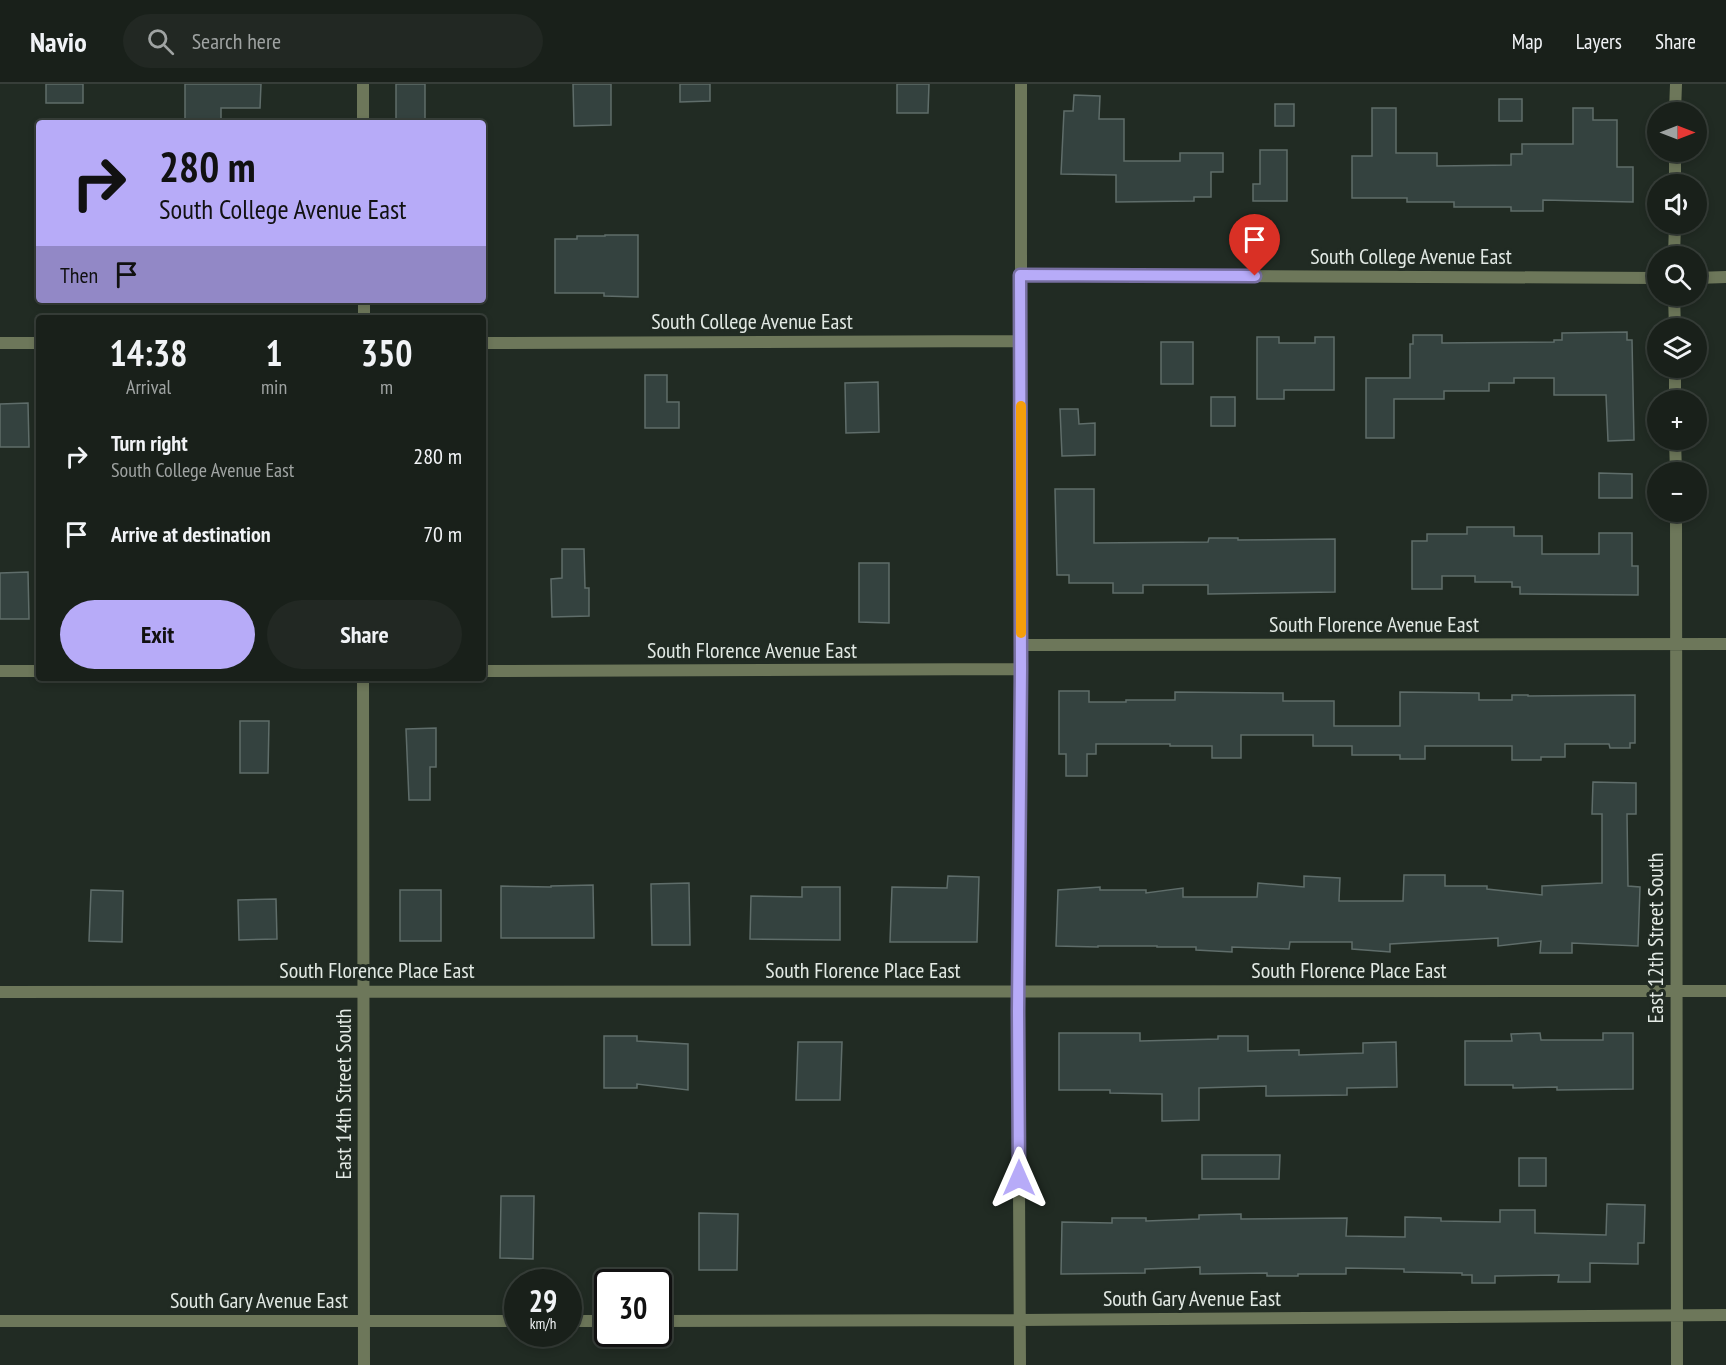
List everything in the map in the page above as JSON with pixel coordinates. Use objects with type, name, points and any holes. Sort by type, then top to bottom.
[{"type":"street","points":[[363,84],[363,120]]},
{"type":"street","points":[[1020,1365],[1021,84]]},
{"type":"street","points":[[1675,102],[1676,84]]},
{"type":"street","name":"South College Avenue East","points":[[1020,275],[1647,278]]},
{"type":"street","points":[[1707,278],[1726,278]]},
{"type":"street","name":"South College Avenue East","points":[[486,344],[1021,341]]},
{"type":"street","points":[[0,343],[36,343]]},
{"type":"street","name":"East 12th Street South","points":[[1676,522],[1677,1365]]},
{"type":"street","name":"South Florence Avenue East","points":[[1021,645],[1726,644]]},
{"type":"street","name":"South Florence Avenue East","points":[[486,671],[1021,669]]},
{"type":"street","points":[[0,671],[36,671]]},
{"type":"street","name":"East 14th Street South","points":[[363,681],[364,1365]]},
{"type":"street","name":"South Florence Place East","points":[[0,992],[1726,991]]},
{"type":"street","name":"South Gary Avenue East","points":[[672,1321],[1726,1315]]},
{"type":"street","name":"South Gary Avenue East","points":[[0,1321],[504,1321]]},
{"type":"building","points":[[46,84],[83,84],[83,103],[46,103]]},
{"type":"building","points":[[185,84],[261,84],[260,108],[221,108],[221,120],[185,120]]},
{"type":"building","points":[[396,84],[425,84],[425,120],[396,120]]},
{"type":"building","points":[[573,84],[611,84],[611,125],[574,126]]},
{"type":"building","points":[[680,84],[710,84],[710,101],[680,102]]},
{"type":"building","points":[[897,84],[929,84],[928,113],[897,113]]},
{"type":"building","points":[[1074,95],[1100,96],[1099,119],[1124,119],[1124,161],[1180,161],[1180,153],[1223,153],[1223,172],[1211,172],[1211,197],[1194,197],[1194,201],[1116,202],[1116,175],[1061,174],[1064,111],[1073,111]]},
{"type":"building","points":[[1499,99],[1522,99],[1522,121],[1499,121]]},
{"type":"building","points":[[1275,104],[1294,104],[1294,126],[1275,126]]},
{"type":"building","points":[[1372,108],[1396,108],[1396,153],[1437,153],[1437,166],[1511,165],[1511,154],[1522,154],[1522,144],[1573,144],[1573,108],[1593,108],[1593,120],[1617,120],[1617,167],[1633,167],[1633,202],[1543,200],[1543,211],[1511,211],[1511,207],[1454,207],[1454,202],[1407,202],[1407,198],[1352,198],[1352,156],[1372,156]]},
{"type":"building","points":[[1260,150],[1287,150],[1287,201],[1253,201],[1253,184],[1260,184]]},
{"type":"building","points":[[638,235],[638,297],[604,296],[604,293],[555,293],[555,239]]},
{"type":"building","points":[[1627,332],[1627,340],[1632,340],[1634,440],[1608,441],[1606,395],[1554,395],[1554,378],[1514,378],[1514,383],[1489,383],[1489,391],[1444,391],[1444,399],[1394,399],[1394,438],[1366,438],[1366,378],[1410,378],[1410,344],[1413,344],[1413,335],[1442,335],[1442,343],[1554,342],[1554,340],[1562,340],[1562,333]]},
{"type":"building","points":[[1257,337],[1279,337],[1279,343],[1315,343],[1315,337],[1334,337],[1334,390],[1284,390],[1284,399],[1257,399]]},
{"type":"building","points":[[1161,342],[1193,342],[1193,384],[1161,384]]},
{"type":"building","points":[[645,375],[667,375],[667,402],[679,402],[679,428],[645,428]]},
{"type":"building","points":[[878,382],[879,432],[846,433],[845,383]]},
{"type":"building","points":[[1211,397],[1235,397],[1235,426],[1211,426]]},
{"type":"building","points":[[28,403],[29,447],[0,447],[0,404]]},
{"type":"building","points":[[1060,409],[1078,409],[1079,424],[1095,423],[1095,455],[1062,456]]},
{"type":"building","points":[[1599,473],[1632,474],[1632,498],[1599,498]]},
{"type":"building","points":[[1055,489],[1094,489],[1094,543],[1208,542],[1209,538],[1335,539],[1335,592],[1208,594],[1208,585],[1143,585],[1143,593],[1113,593],[1113,583],[1069,583],[1069,575],[1057,575]]},
{"type":"building","points":[[1467,527],[1514,527],[1514,536],[1542,536],[1542,554],[1599,554],[1599,533],[1632,533],[1632,566],[1638,566],[1638,595],[1520,594],[1520,587],[1512,587],[1512,582],[1475,582],[1475,576],[1442,576],[1442,589],[1412,589],[1412,541],[1427,541],[1427,534],[1467,534]]},
{"type":"building","points":[[562,549],[584,549],[585,588],[589,588],[589,616],[552,617],[551,579],[562,578]]},
{"type":"building","points":[[859,563],[889,563],[889,623],[859,622]]},
{"type":"building","points":[[28,572],[29,619],[0,619],[0,573]]},
{"type":"building","points":[[1059,691],[1089,691],[1089,702],[1175,700],[1175,692],[1283,693],[1283,701],[1334,701],[1334,726],[1400,726],[1400,692],[1479,693],[1479,700],[1512,700],[1512,695],[1635,695],[1635,743],[1630,743],[1630,748],[1610,748],[1609,744],[1565,744],[1565,757],[1541,757],[1541,760],[1512,760],[1512,746],[1425,746],[1425,759],[1400,759],[1400,755],[1352,755],[1352,746],[1313,746],[1313,735],[1241,735],[1241,758],[1212,758],[1212,746],[1096,744],[1096,754],[1087,754],[1087,776],[1066,776],[1066,754],[1059,754]]},
{"type":"building","points":[[240,721],[269,721],[268,773],[240,773]]},
{"type":"building","points":[[436,728],[436,767],[430,767],[430,800],[409,800],[406,729]]},
{"type":"building","points":[[1593,782],[1636,783],[1636,814],[1627,814],[1628,886],[1640,887],[1638,946],[1572,943],[1572,953],[1540,953],[1541,941],[1498,946],[1498,938],[1390,944],[1390,952],[1352,949],[1352,942],[1290,942],[1289,949],[1232,947],[1232,952],[1196,950],[1196,947],[1056,946],[1058,890],[1100,887],[1100,890],[1146,890],[1146,893],[1183,888],[1183,897],[1257,897],[1258,883],[1304,887],[1304,876],[1340,878],[1339,901],[1403,901],[1404,875],[1445,875],[1445,886],[1487,886],[1487,889],[1542,895],[1542,886],[1602,883],[1602,814],[1592,814]]},
{"type":"building","points":[[948,876],[979,877],[977,942],[890,942],[892,887],[947,888]]},
{"type":"building","points":[[689,883],[690,945],[652,945],[651,884]]},
{"type":"building","points":[[593,885],[594,938],[501,938],[501,886]]},
{"type":"building","points":[[802,887],[840,887],[840,940],[750,939],[751,896],[802,897]]},
{"type":"building","points":[[91,890],[123,891],[122,942],[89,941]]},
{"type":"building","points":[[400,890],[441,890],[441,941],[400,941]]},
{"type":"building","points":[[276,899],[277,939],[239,940],[238,900]]},
{"type":"building","points":[[1059,1033],[1140,1033],[1140,1041],[1248,1036],[1248,1051],[1299,1050],[1299,1055],[1363,1053],[1363,1043],[1396,1042],[1397,1087],[1347,1088],[1347,1095],[1266,1096],[1266,1086],[1199,1088],[1199,1120],[1162,1121],[1162,1094],[1110,1093],[1110,1090],[1059,1090]]},
{"type":"building","points":[[1540,1033],[1541,1040],[1603,1040],[1603,1033],[1633,1033],[1633,1089],[1557,1090],[1557,1087],[1513,1088],[1513,1085],[1465,1085],[1465,1041],[1512,1041],[1511,1034]]},
{"type":"building","points":[[604,1036],[637,1036],[637,1041],[688,1044],[688,1090],[637,1084],[637,1088],[604,1088]]},
{"type":"building","points":[[798,1042],[842,1042],[840,1100],[796,1100]]},
{"type":"building","points":[[1202,1155],[1280,1155],[1279,1179],[1202,1179]]},
{"type":"building","points":[[1519,1158],[1546,1158],[1546,1186],[1519,1186]]},
{"type":"building","points":[[501,1196],[534,1196],[533,1259],[500,1258]]},
{"type":"building","points":[[1607,1204],[1645,1205],[1644,1243],[1638,1243],[1638,1264],[1590,1263],[1590,1282],[1558,1282],[1559,1275],[1495,1276],[1495,1283],[1472,1283],[1472,1275],[1462,1275],[1462,1273],[1346,1268],[1346,1274],[1298,1274],[1298,1276],[1267,1276],[1267,1273],[1200,1274],[1200,1267],[1145,1269],[1145,1273],[1061,1274],[1062,1222],[1112,1223],[1112,1218],[1146,1218],[1146,1221],[1199,1219],[1199,1215],[1241,1214],[1241,1219],[1347,1218],[1346,1236],[1405,1237],[1405,1217],[1441,1218],[1441,1221],[1500,1222],[1500,1210],[1535,1210],[1535,1233],[1606,1235]]},
{"type":"building","points":[[699,1213],[738,1214],[737,1270],[699,1270]]},
{"type":"slow traffic","points":[[1021,406],[1021,633]]},
{"type":"route","points":[[1019,1178],[1020,275],[1255,276]]}]
